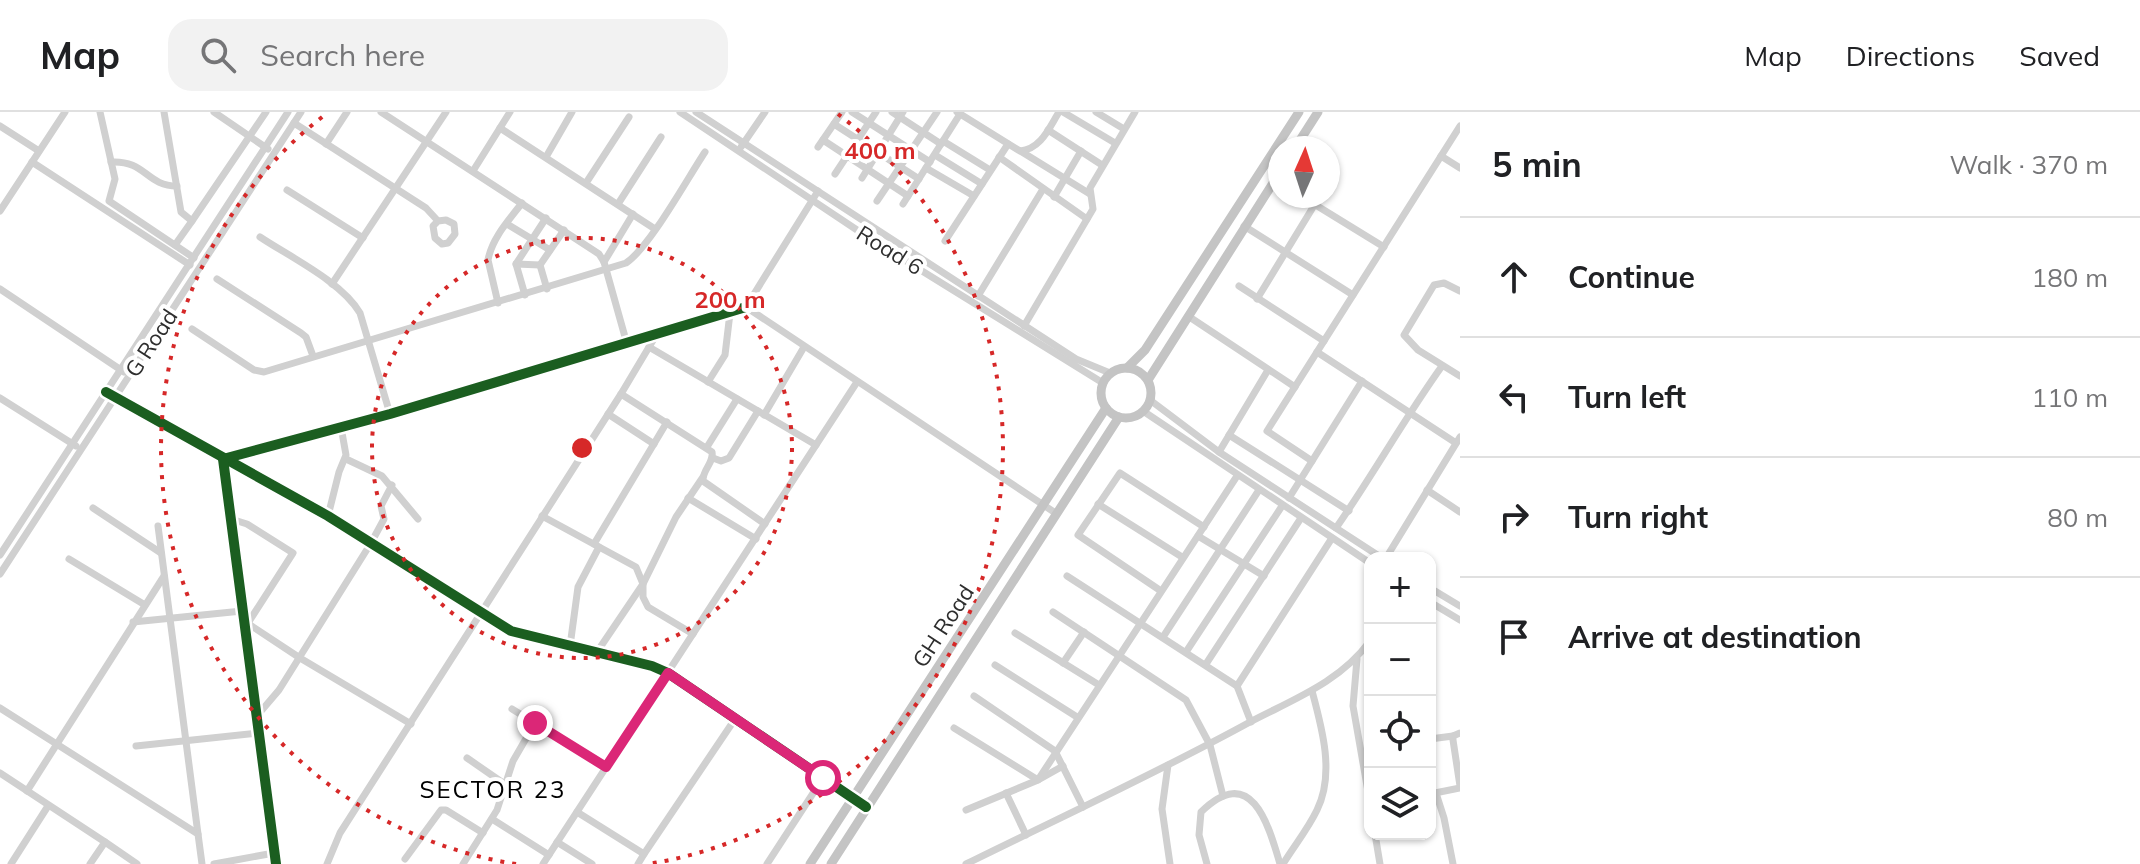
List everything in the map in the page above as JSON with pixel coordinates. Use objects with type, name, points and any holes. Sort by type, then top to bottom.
[{"type":"main road","points":[[1127,368],[1145,350],[1299,112]]},
{"type":"main road","points":[[1303,136],[1318,112]]},
{"type":"main road","points":[[1148,380],[1135,369],[1110,373],[1103,383],[1101,396],[1106,408],[1119,417],[1136,416],[1143,411],[1150,400],[1148,380],[1244,226],[1268,193]]},
{"type":"main road","name":"GH Road","points":[[810,864],[1106,408]]},
{"type":"main road","name":"GH Road","points":[[832,864],[1119,417]]},
{"type":"street","points":[[0,211],[65,112]]},
{"type":"street","points":[[100,112],[115,183],[109,198],[111,203],[175,245],[192,262]]},
{"type":"street","points":[[164,112],[183,215],[192,221]]},
{"type":"street","points":[[214,112],[274,153]]},
{"type":"street","points":[[175,245],[266,112]]},
{"type":"street","name":"G Road","points":[[0,555],[288,112]]},
{"type":"street","name":"G Road","points":[[0,574],[301,112]]},
{"type":"street","points":[[326,144],[347,112]]},
{"type":"street","points":[[381,112],[590,246],[605,266],[627,344]]},
{"type":"street","points":[[332,284],[446,112]]},
{"type":"street","points":[[473,171],[510,112]]},
{"type":"street","points":[[546,157],[572,112]]},
{"type":"street","name":"Road 6","points":[[680,112],[818,191],[1076,359],[1110,373]]},
{"type":"street","name":"Road 6","points":[[696,112],[812,200],[1103,383]]},
{"type":"street","points":[[741,146],[765,112]]},
{"type":"street","points":[[842,112],[821,144],[847,156],[908,196]]},
{"type":"street","points":[[852,112],[930,161],[960,171],[982,184]]},
{"type":"street","points":[[835,174],[876,112]]},
{"type":"street","points":[[877,201],[937,112]]},
{"type":"street","points":[[1020,151],[1034,147],[1061,112],[1115,143]]},
{"type":"street","points":[[1096,112],[1124,129]]},
{"type":"street","points":[[1024,326],[1093,209],[1090,188],[1135,112]]},
{"type":"street","points":[[903,204],[958,113],[1090,194]]},
{"type":"street","points":[[862,178],[898,114],[922,132],[990,170]]},
{"type":"street","points":[[586,183],[629,117]]},
{"type":"street","points":[[294,123],[426,208],[438,221]]},
{"type":"street","points":[[834,124],[919,179]]},
{"type":"street","points":[[0,126],[39,151]]},
{"type":"street","points":[[1312,461],[1267,431],[1441,156],[1457,137],[1460,126]]},
{"type":"street","points":[[500,128],[655,229]]},
{"type":"street","points":[[1048,130],[1102,165]]},
{"type":"street","points":[[618,204],[661,137]]},
{"type":"street","points":[[945,241],[1008,144]]},
{"type":"street","points":[[1054,197],[1081,151]]},
{"type":"street","points":[[192,329],[258,372],[547,289],[633,258],[705,152]]},
{"type":"street","points":[[1441,156],[1460,168]]},
{"type":"street","points":[[953,183],[969,157]]},
{"type":"street","points":[[999,157],[1087,219]]},
{"type":"street","points":[[930,161],[953,183],[974,196]]},
{"type":"street","points":[[32,162],[192,262]]},
{"type":"street","points":[[111,162],[132,163],[159,183],[177,186]]},
{"type":"street","points":[[978,296],[1043,189]]},
{"type":"street","points":[[287,190],[363,238]]},
{"type":"street","points":[[223,459],[390,414],[746,307],[818,191]]},
{"type":"street","points":[[498,303],[488,260],[492,244],[522,203]]},
{"type":"street","points":[[1257,299],[1313,208]]},
{"type":"street","points":[[1321,208],[1384,247]]},
{"type":"street","points":[[605,266],[633,214]]},
{"type":"street","points":[[525,295],[516,264],[546,218]]},
{"type":"street","points":[[507,224],[550,250]]},
{"type":"street","points":[[1244,226],[1353,295]]},
{"type":"street","points":[[547,289],[540,265],[564,230]]},
{"type":"street","points":[[260,237],[353,301],[368,339],[390,414]]},
{"type":"street","points":[[516,264],[540,265]]},
{"type":"street","points":[[217,279],[306,337],[313,356]]},
{"type":"street","points":[[1460,291],[1444,283],[1434,285],[1405,329],[1406,340],[1460,376]]},
{"type":"street","points":[[1239,286],[1324,341]]},
{"type":"street","points":[[0,289],[129,375]]},
{"type":"street","points":[[746,307],[1057,514]]},
{"type":"street","points":[[708,382],[725,355],[730,313]]},
{"type":"street","points":[[1188,316],[1295,387]]},
{"type":"street","points":[[327,864],[340,833],[656,336]]},
{"type":"street","points":[[649,347],[816,445]]},
{"type":"street","points":[[713,458],[721,461],[729,458],[804,347]]},
{"type":"street","points":[[1317,352],[1458,440],[1388,552]]},
{"type":"street","points":[[1336,528],[1409,412],[1442,366]]},
{"type":"street","points":[[1219,452],[1268,370]]},
{"type":"street","points":[[1289,498],[1362,381]]},
{"type":"street","points":[[543,864],[857,382]]},
{"type":"street","points":[[106,392],[328,516],[511,631],[652,666],[668,673],[866,807]]},
{"type":"street","points":[[597,652],[643,584],[688,498],[713,458],[707,447],[621,394]]},
{"type":"street","points":[[0,398],[81,449]]},
{"type":"street","points":[[707,447],[737,399]]},
{"type":"street","points":[[1150,400],[1219,452],[1374,552]]},
{"type":"street","points":[[1143,411],[1364,559]]},
{"type":"street","points":[[608,414],[654,444]]},
{"type":"street","points":[[570,646],[578,587],[596,545],[667,422]]},
{"type":"street","points":[[328,516],[339,472],[346,459],[341,427]]},
{"type":"street","points":[[1229,435],[1349,511]]},
{"type":"street","points":[[223,459],[276,864]]},
{"type":"street","points":[[346,459],[374,471],[392,485],[418,519]]},
{"type":"street","points":[[1161,591],[1078,535],[1098,504],[1120,473],[1204,527]]},
{"type":"street","points":[[1038,780],[1237,476]]},
{"type":"street","points":[[703,477],[707,485],[765,524]]},
{"type":"street","points":[[256,717],[300,658],[371,543],[384,519],[381,506],[392,485]]},
{"type":"street","points":[[1163,637],[1259,490]]},
{"type":"street","points":[[1427,490],[1458,508]]},
{"type":"street","points":[[688,498],[756,539]]},
{"type":"street","points":[[1098,504],[1182,557]]},
{"type":"street","points":[[1186,652],[1282,506]]},
{"type":"street","points":[[93,508],[161,553]]},
{"type":"street","points":[[542,516],[636,567],[648,607],[693,634]]},
{"type":"street","points":[[1206,664],[1301,518]]},
{"type":"street","points":[[231,519],[247,524],[293,553],[246,622]]},
{"type":"street","points":[[158,526],[202,864]]},
{"type":"street","points":[[1198,536],[1264,576]]},
{"type":"street","points":[[1237,686],[1332,538]]},
{"type":"street","points":[[69,559],[145,605]]},
{"type":"street","points":[[27,791],[164,576]]},
{"type":"street","points":[[1067,576],[1237,686],[1251,722]]},
{"type":"street","points":[[1436,592],[1460,606]]},
{"type":"street","points":[[1436,606],[1460,620]]},
{"type":"street","points":[[133,622],[242,611]]},
{"type":"street","points":[[1053,612],[1186,700],[1210,745],[1223,796]]},
{"type":"street","points":[[246,622],[411,724]]},
{"type":"street","points":[[1063,663],[1084,632]]},
{"type":"street","points":[[1015,633],[1099,685]]},
{"type":"street","points":[[966,864],[1210,745],[1312,691],[1357,659],[1364,649]]},
{"type":"street","points":[[1357,659],[1353,706],[1364,771]]},
{"type":"street","points":[[995,665],[1077,717]]},
{"type":"street","points":[[1281,864],[1317,810],[1324,786],[1325,742],[1312,691]]},
{"type":"street","points":[[974,696],[1055,751],[1083,807]]},
{"type":"street","points":[[0,708],[198,834]]},
{"type":"street","points":[[512,709],[606,767]]},
{"type":"street","points":[[638,864],[735,719]]},
{"type":"street","points":[[463,864],[492,819],[513,761],[535,723]]},
{"type":"street","points":[[954,728],[1038,780]]},
{"type":"street","points":[[136,746],[259,733]]},
{"type":"street","points":[[1436,738],[1457,734],[1460,787],[1436,792]]},
{"type":"street","points":[[1360,749],[1364,749]]},
{"type":"street","points":[[467,758],[506,785]]},
{"type":"street","points":[[1168,765],[1162,809],[1170,864]]},
{"type":"street","points":[[966,810],[1038,780],[1063,766]]},
{"type":"street","points":[[0,773],[137,864]]},
{"type":"street","points":[[767,864],[823,778]]},
{"type":"street","points":[[1006,793],[1026,835]]},
{"type":"street","points":[[1207,864],[1198,822],[1201,812],[1223,796],[1240,794],[1258,805],[1281,864]]},
{"type":"street","points":[[1436,800],[1444,818],[1453,864]]},
{"type":"street","points":[[11,864],[48,806]]},
{"type":"street","points":[[405,859],[441,810],[483,833]]},
{"type":"street","points":[[577,812],[644,854]]},
{"type":"street","points":[[492,819],[549,855]]},
{"type":"street","points":[[1376,840],[1380,864]]},
{"type":"street","points":[[90,864],[105,842]]},
{"type":"street","points":[[557,842],[592,864]]},
{"type":"street","points":[[818,851],[832,864]]},
{"type":"street","points":[[214,864],[274,853]]},
{"type":"cycle path","points":[[276,864],[223,459],[390,414],[746,307]]},
{"type":"cycle path","points":[[106,392],[328,516],[511,631],[652,666],[668,673],[866,807]]},
{"type":"district","name":"SECTOR 23","points":[[493,790]]},
{"type":"route","points":[[535,723],[606,767],[668,673],[823,778]]}]
